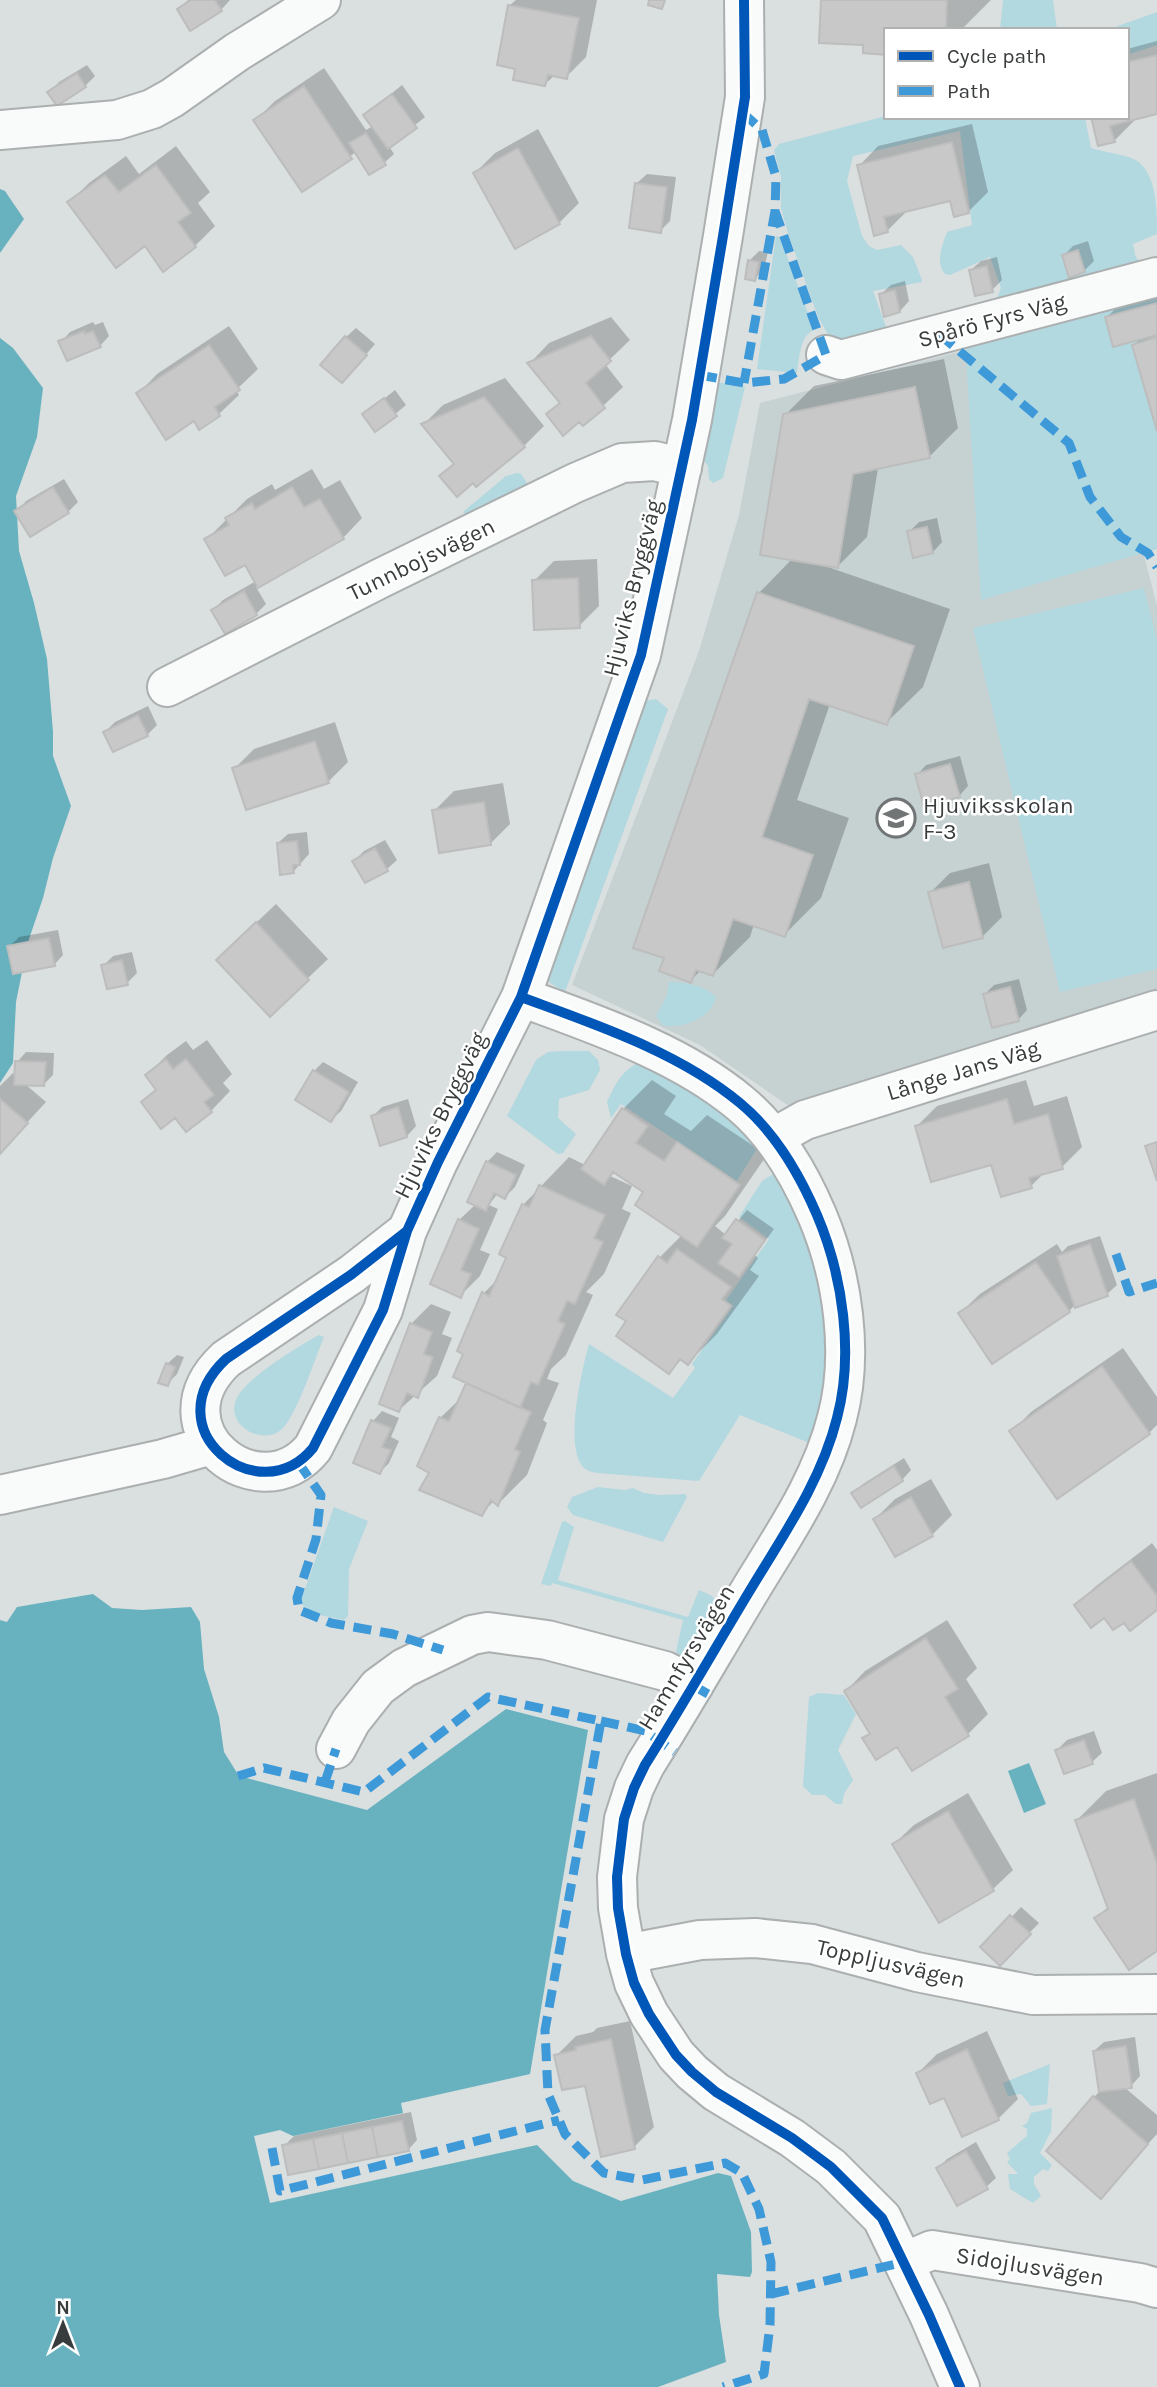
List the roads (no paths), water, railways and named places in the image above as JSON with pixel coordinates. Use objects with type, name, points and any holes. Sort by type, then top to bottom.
[{"type":"street","points":[[0,130],[117,120],[152,109],[321,0]]},
{"type":"street","name":"Hjuviks Bryggväg","points":[[407,1231],[352,1274],[212,1371],[205,1387],[200,1417],[211,1445],[218,1454],[231,1462],[259,1471],[282,1468],[307,1455],[317,1440],[383,1310],[407,1231],[438,1162],[521,997],[641,655],[682,468],[745,97],[744,0]]},
{"type":"street","name":"Spårö Fyrs Väg","points":[[826,355],[841,360],[1157,277]]},
{"type":"street","name":"Tunnbojsvägen","points":[[167,687],[575,482],[622,463],[655,461],[682,468]]},
{"type":"street","name":"Hamnfyrsvägen","points":[[521,997],[660,1053],[740,1103],[793,1165],[808,1194],[832,1258],[842,1315],[842,1388],[837,1418],[811,1485],[645,1765],[634,1788],[624,1819],[617,1877],[618,1908],[634,1983],[649,2014],[676,2056],[716,2092],[792,2138],[831,2167],[882,2218],[960,2387]]},
{"type":"street","name":"Långe Jans Väg","points":[[773,1139],[805,1120],[1157,1010]]},
{"type":"street","points":[[0,1495],[163,1459],[211,1445]]},
{"type":"street","points":[[336,1749],[351,1721],[378,1687],[404,1668],[472,1635],[488,1632],[547,1640],[665,1671],[694,1685]]},
{"type":"street","name":"Toppljusvägen","points":[[626,1954],[700,1940],[755,1938],[812,1944],[917,1972],[1033,1995],[1157,1994]]},
{"type":"street","name":"Sidojlusvägen","points":[[904,2262],[932,2250],[1157,2288]]},
{"type":"water","points":[[0,189],[5,191],[24,219],[0,253]]},
{"type":"water","points":[[0,338],[13,348],[43,388],[37,437],[16,496],[19,551],[47,659],[53,756],[71,806],[28,942],[16,1002],[13,1063],[0,1083]]},
{"type":"water","points":[[93,1594],[112,1608],[142,1610],[191,1607],[200,1622],[204,1669],[219,1717],[224,1752],[239,1776],[367,1810],[506,1709],[588,1730],[530,2074],[401,2103],[403,2113],[293,2136],[280,2130],[254,2136],[270,2203],[537,2145],[573,2181],[621,2201],[718,2173],[731,2176],[751,2232],[752,2272],[750,2277],[717,2274],[719,2315],[726,2362],[658,2387],[0,2387],[0,1620],[7,1622],[17,1607]]},
{"type":"water","points":[[1029,1763],[1046,1804],[1024,1813],[1008,1771]]},
{"type":"place","name":"Hjuviksskolan F-3","points":[[896,818]]}]
